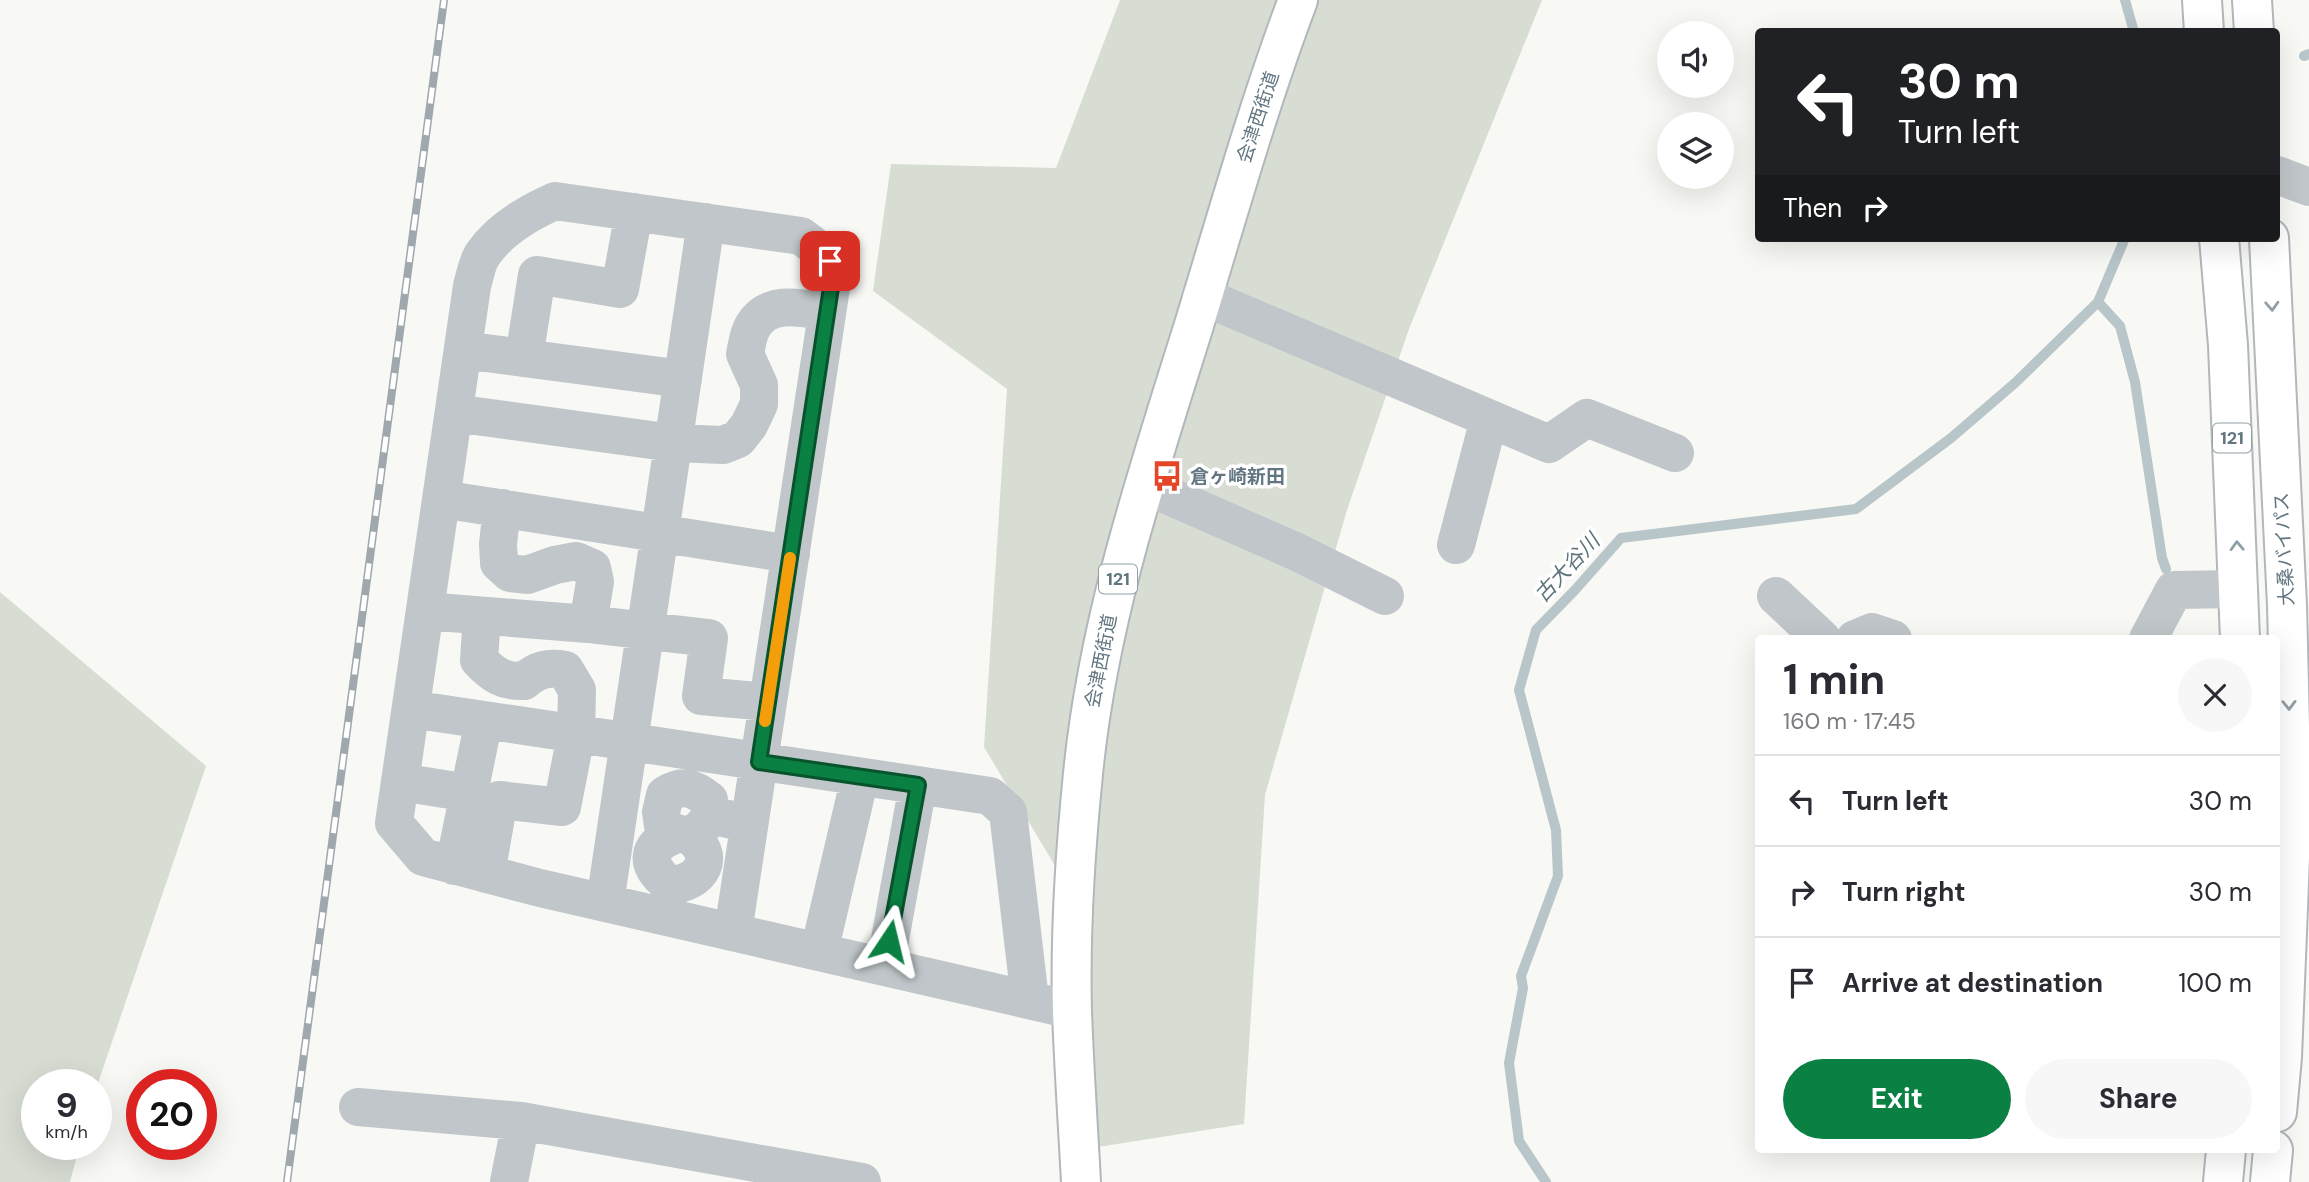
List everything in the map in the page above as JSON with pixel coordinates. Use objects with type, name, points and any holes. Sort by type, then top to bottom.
[{"type":"highway","name":"会津西街道","points":[[1081,1182],[1072,1010],[1073,896],[1083,772],[1100,653],[1144,485],[1265,93],[1298,0]]},
{"type":"highway","points":[[2202,0],[2204,28]]},
{"type":"highway","points":[[2252,0],[2254,28]]},
{"type":"highway","name":"121","points":[[2219,242],[2228,345],[2240,635]]},
{"type":"highway","name":"大桑バイパス","points":[[2269,242],[2287,605],[2292,807],[2280,1079]]},
{"type":"highway","points":[[2223,1182],[2225,1153]]},
{"type":"highway","points":[[2270,1182],[2273,1153]]},
{"type":"street","points":[[2280,176],[2309,187]]},
{"type":"street","points":[[733,932],[832,281],[830,261],[816,246],[801,236],[555,201],[506,229],[481,256],[472,286],[394,823],[423,857],[470,870],[606,903],[1072,1010]]},
{"type":"street","points":[[524,358],[537,275],[620,289],[634,212]]},
{"type":"street","points":[[606,903],[706,222]]},
{"type":"street","points":[[1202,296],[1549,444],[1587,418],[1675,453]]},
{"type":"street","points":[[454,413],[673,443],[723,445],[738,439],[750,425],[759,404],[759,385],[745,354],[754,325],[766,314],[789,306],[827,312]]},
{"type":"street","points":[[463,350],[682,379]]},
{"type":"street","points":[[1456,545],[1489,419]]},
{"type":"street","points":[[1144,485],[1297,552],[1385,596]]},
{"type":"street","points":[[441,499],[791,554]]},
{"type":"street","points":[[502,508],[499,563],[510,573],[527,575],[576,561],[592,568],[596,582],[588,624]]},
{"type":"street","points":[[2150,635],[2174,590],[2238,589]]},
{"type":"street","points":[[1776,596],[1818,635]]},
{"type":"street","points":[[425,611],[588,624],[709,638],[701,696],[768,702]]},
{"type":"street","points":[[470,870],[499,800],[562,807],[576,735],[577,690],[565,670],[552,668],[536,671],[524,681],[514,682],[494,675],[479,660],[482,616]]},
{"type":"street","points":[[411,709],[990,796],[1008,812],[1030,1000]]},
{"type":"street","points":[[470,870],[469,793],[484,720]]},
{"type":"street","points":[[819,952],[860,777]]},
{"type":"street","points":[[400,782],[469,793]]},
{"type":"street","points":[[884,967],[918,785]]},
{"type":"street","points":[[613,851],[682,835],[749,824]]},
{"type":"street","points":[[358,1107],[521,1121],[862,1182]]},
{"type":"street","points":[[509,1182],[521,1121]]},
{"type":"shaded area","points":[[1120,0],[1542,0],[1409,329],[1347,510],[1265,795],[1244,1124],[1079,1150],[1073,896],[984,747],[1007,389],[873,291],[891,164],[1056,168]]},
{"type":"shaded area","points":[[0,592],[206,766],[103,1069],[21,1069],[21,1160],[76,1160],[70,1182],[0,1182]]},
{"type":"waterway","name":"古大谷川","points":[[2125,0],[2133,28]]},
{"type":"waterway","points":[[2304,56],[2309,54]]},
{"type":"waterway","name":"古大谷川","points":[[1546,1182],[1519,1141],[1509,1063],[1523,988],[1521,976],[1558,876],[1556,830],[1519,690],[1536,630],[1621,538],[1856,509],[1951,438],[2015,383],[2098,302],[2123,242]]},
{"type":"waterway","points":[[2098,302],[2120,326],[2135,382],[2162,558],[2166,569]]},
{"type":"railway","points":[[287,1182],[444,0]]},
{"type":"slow traffic","points":[[765,721],[790,558]]},
{"type":"place","name":"倉ヶ崎新田","points":[[1167,476]]},
{"type":"route","points":[[830,261],[832,281],[759,762],[918,785],[889,941]]}]
